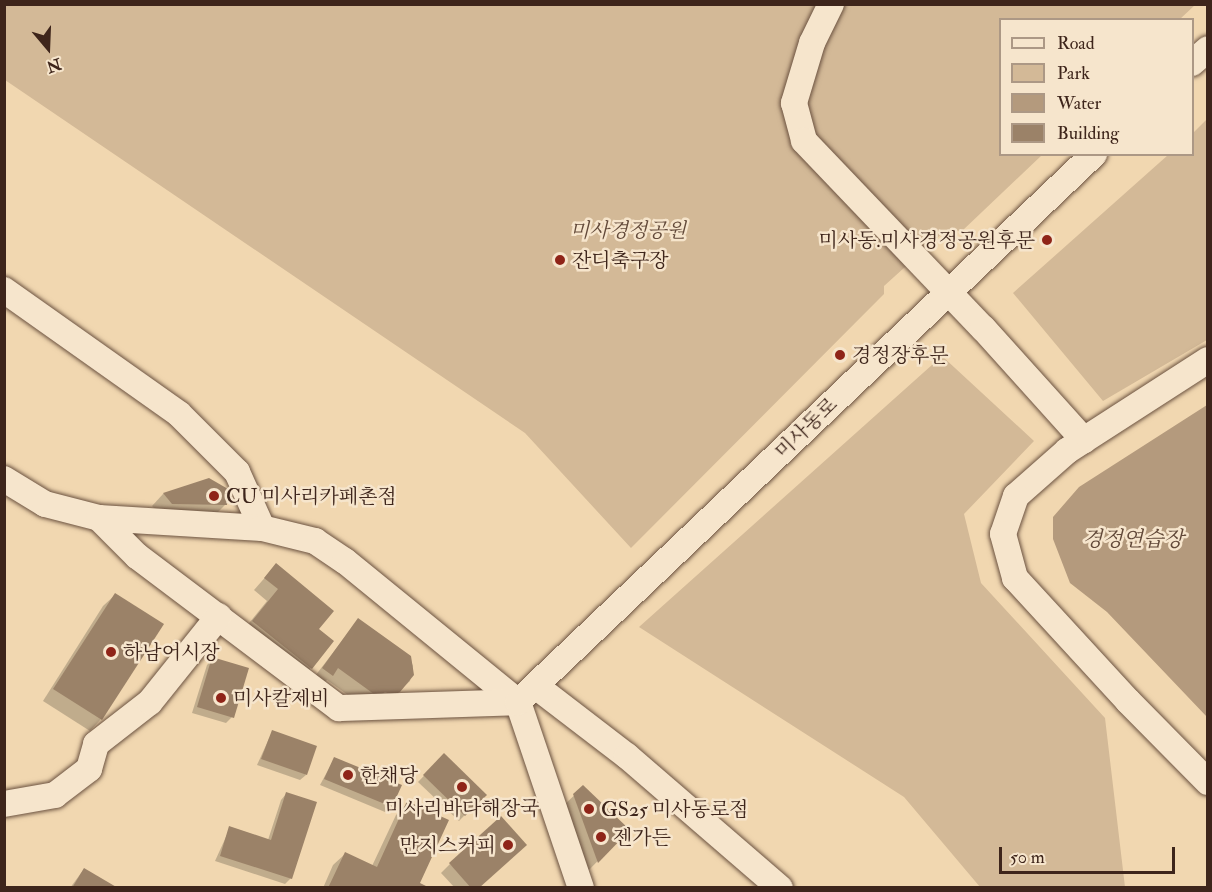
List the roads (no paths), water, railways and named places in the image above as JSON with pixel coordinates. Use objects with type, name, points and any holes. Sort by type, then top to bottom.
[{"type":"street","points":[[831,4],[812,43],[794,103],[804,141],[947,291],[1083,440]]},
{"type":"street","points":[[1194,61],[1208,49]]},
{"type":"street","name":"미사동로","points":[[527,694],[947,291],[1092,156]]},
{"type":"street","points":[[4,290],[95,351],[178,414],[237,472],[262,528]]},
{"type":"street","points":[[1208,360],[1083,440],[1016,496],[1003,534],[1016,578],[1128,701],[1208,782]]},
{"type":"street","points":[[4,478],[45,504],[99,518],[262,528],[315,541],[527,694],[627,756],[780,888]]},
{"type":"street","points":[[99,518],[137,556],[339,708],[527,694]]},
{"type":"street","points":[[4,804],[55,795],[89,769],[96,744],[150,702],[219,616]]},
{"type":"street","points":[[527,694],[581,888]]},
{"type":"water","name":"경정연습장","points":[[1207,405],[1207,717],[1107,612],[1070,583],[1053,539],[1053,517],[1079,487]]},
{"type":"place","name":"미사동.미사경정공원후문","points":[[1047,240]]},
{"type":"place","name":"잔디축구장","points":[[560,260]]},
{"type":"place","name":"경정장후문","points":[[840,355]]},
{"type":"place","name":"CU 미사리카페촌점","points":[[214,496]]},
{"type":"place","name":"하남어시장","points":[[111,652]]},
{"type":"place","name":"미사칼제비","points":[[221,698]]},
{"type":"place","name":"한채당","points":[[348,775]]},
{"type":"place","name":"미사리바다해장국","points":[[462,787]]},
{"type":"place","name":"GS25 미사동로점","points":[[589,809]]},
{"type":"place","name":"젠가든","points":[[601,837]]},
{"type":"place","name":"만지스커피","points":[[508,845]]},
{"type":"park label","name":"미사경정공원","points":[[628,230]]}]
